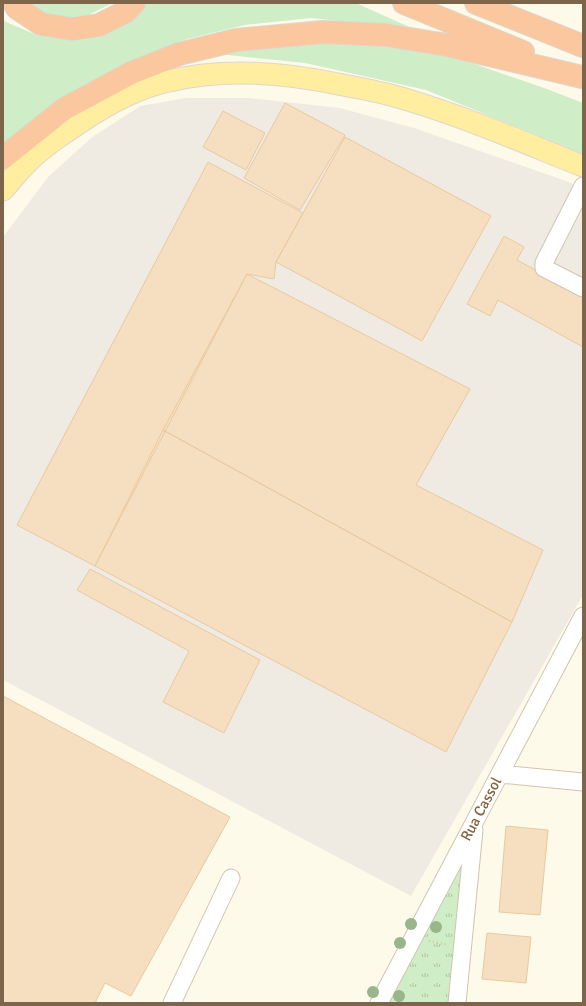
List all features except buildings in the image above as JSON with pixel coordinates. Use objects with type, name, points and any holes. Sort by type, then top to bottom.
[{"type":"highway","points":[[14,3],[17,8],[41,24],[72,29],[99,25],[125,12],[134,3]]},
{"type":"highway","points":[[404,3],[582,77]]},
{"type":"highway","points":[[476,3],[583,46]]},
{"type":"highway","points":[[509,3],[583,46]]},
{"type":"highway","points":[[3,158],[64,109],[131,73],[179,54],[236,40],[323,32],[370,34],[447,45],[582,77]]},
{"type":"main road","points":[[179,54],[249,72]]},
{"type":"main road","points":[[3,190],[25,165],[52,141],[106,105],[132,93],[163,82],[216,73],[249,72],[322,80],[406,99],[445,112],[583,166]]},
{"type":"street","points":[[583,186],[578,207],[544,263],[544,268],[583,288]]},
{"type":"street","name":"Rua Cassol","points":[[379,1003],[583,616]]},
{"type":"street","points":[[500,774],[583,782]]},
{"type":"street","points":[[456,1003],[474,822]]},
{"type":"street","points":[[172,1003],[231,878]]},
{"type":"path","points":[[413,939],[462,947]]},
{"type":"shaded area","points":[[186,98],[249,98],[340,108],[414,128],[583,188],[583,595],[411,896],[3,680],[3,237],[48,177],[91,138],[140,106]]},
{"type":"green space","points":[[25,3],[113,3],[86,16],[59,18],[28,8]]},
{"type":"green space","points":[[140,3],[356,3],[416,30],[311,18],[245,25],[187,39],[135,59],[47,108],[3,148],[3,19],[6,22],[39,36],[86,36]]},
{"type":"green space","points":[[294,40],[349,40],[449,55],[583,103],[583,154],[426,90],[305,63],[218,54]]},
{"type":"green space","points":[[467,845],[451,1003],[385,1003]]}]
